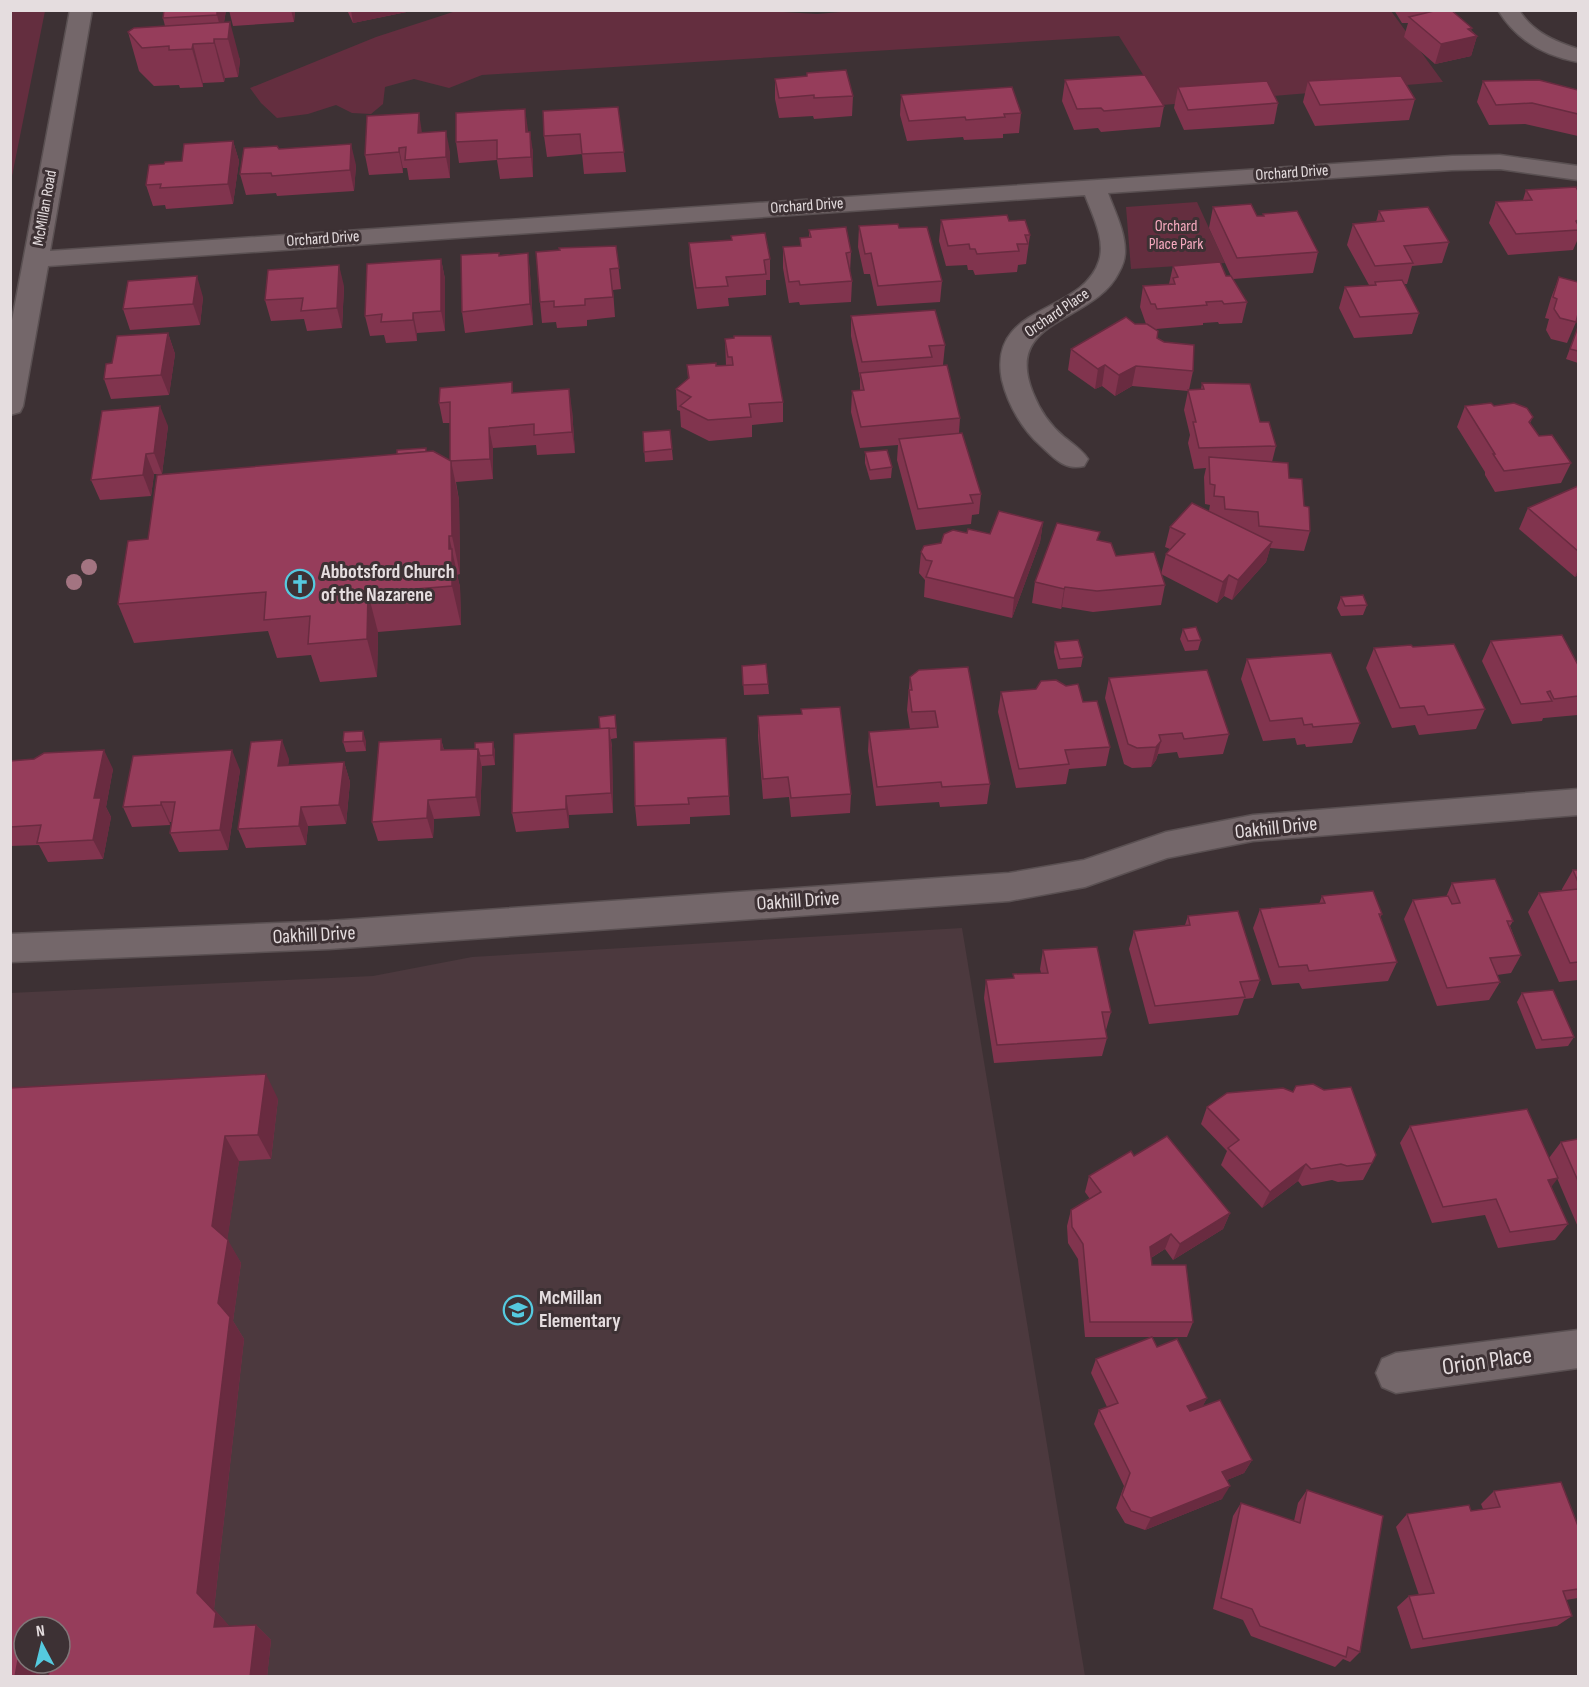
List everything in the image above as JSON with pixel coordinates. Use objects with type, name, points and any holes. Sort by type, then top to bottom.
[{"type":"street","name":"McMillan Road","points":[[10,406],[16,342],[36,259],[81,10]]},
{"type":"street","points":[[1508,10],[1532,37],[1557,50],[1578,57]]},
{"type":"street","name":"Orchard Drive","points":[[36,259],[1452,163],[1500,162],[1551,167],[1578,173]]},
{"type":"street","name":"Orchard Place","points":[[1074,459],[1043,435],[1029,416],[1015,381],[1011,360],[1022,334],[1092,289],[1105,277],[1112,259],[1111,241],[1093,186]]},
{"type":"street","name":"Oakhill Drive","points":[[10,948],[329,935],[1009,887],[1085,873],[1166,845],[1253,828],[1578,802]]},
{"type":"street","name":"Orion Place","points":[[1396,1373],[1578,1349]]},
{"type":"shaded area","name":"McMillan Elementary","points":[[962,928],[1085,1676],[11,1676],[10,993],[373,976],[472,957]]},
{"type":"green space","points":[[459,10],[748,10],[817,14],[865,10],[1391,11],[1443,82],[1162,105],[1119,36],[482,75],[449,88],[414,79],[385,87],[383,104],[371,114],[352,113],[336,105],[308,114],[277,118],[261,103],[250,88],[376,37]]},
{"type":"green space","points":[[10,11],[45,11],[11,181]]},
{"type":"green space","name":"Orchard Place Park","points":[[1197,202],[1225,263],[1131,269],[1126,207]]},
{"type":"building","points":[[164,10],[217,10],[217,15],[163,18]]},
{"type":"building","points":[[1438,10],[1451,10],[1472,28],[1468,29],[1477,36],[1441,44],[1409,17]]},
{"type":"building","points":[[230,22],[228,39],[214,39],[214,43],[193,44],[192,49],[169,50],[169,46],[142,48],[128,32],[134,28]]},
{"type":"building","points":[[846,70],[853,96],[814,98],[814,95],[779,98],[775,79],[807,76],[807,73]]},
{"type":"building","points":[[1145,75],[1164,106],[1104,111],[1101,108],[1077,109],[1065,80]]},
{"type":"building","points":[[1401,76],[1415,99],[1320,105],[1308,81]]},
{"type":"building","points":[[1539,80],[1578,90],[1578,114],[1532,103],[1496,105],[1483,81]]},
{"type":"building","points":[[1267,81],[1278,103],[1188,110],[1178,87]]},
{"type":"building","points":[[1012,87],[1021,113],[1004,114],[1005,117],[966,120],[965,117],[909,121],[901,95]]},
{"type":"building","points":[[618,107],[624,152],[582,154],[580,134],[544,136],[543,111]]},
{"type":"building","points":[[525,109],[526,132],[530,132],[531,157],[497,159],[497,140],[456,142],[456,113]]},
{"type":"building","points":[[419,113],[418,133],[446,131],[446,157],[405,160],[406,147],[399,148],[399,152],[365,155],[367,116]]},
{"type":"building","points":[[233,141],[228,184],[160,188],[161,184],[146,185],[149,165],[182,161],[184,144]]},
{"type":"building","points":[[351,144],[350,170],[272,176],[271,173],[240,174],[244,148],[277,146],[279,149]]},
{"type":"building","points":[[1576,187],[1578,191],[1578,220],[1576,221],[1578,230],[1516,234],[1496,202],[1532,200],[1526,190]]},
{"type":"building","points":[[1251,204],[1257,216],[1297,211],[1318,252],[1237,258],[1213,207]]},
{"type":"building","points":[[1428,207],[1449,242],[1404,246],[1413,263],[1375,266],[1353,224],[1384,221],[1379,211]]},
{"type":"building","points":[[1007,215],[1009,221],[1025,220],[1030,235],[1025,235],[1028,244],[1017,244],[1019,251],[977,254],[975,249],[970,249],[969,244],[948,246],[941,220]]},
{"type":"building","points":[[898,224],[899,228],[927,227],[942,281],[878,286],[871,253],[865,254],[859,226]]},
{"type":"building","points":[[846,227],[851,252],[846,253],[852,281],[800,285],[799,281],[789,282],[783,247],[801,246],[800,238],[811,237],[809,230]]},
{"type":"building","points":[[765,233],[770,259],[764,260],[766,274],[726,277],[728,286],[696,288],[689,243],[732,240],[731,236]]},
{"type":"building","points":[[616,246],[619,268],[610,269],[613,297],[585,299],[585,305],[554,307],[554,301],[540,302],[536,252],[560,250],[559,248]]},
{"type":"building","points":[[499,253],[499,256],[528,253],[530,304],[462,312],[461,255]]},
{"type":"building","points":[[441,259],[441,311],[413,313],[413,320],[381,322],[382,314],[365,316],[367,264]]},
{"type":"building","points":[[1220,262],[1226,276],[1231,276],[1247,302],[1224,304],[1222,301],[1206,302],[1207,305],[1157,309],[1155,304],[1151,304],[1143,286],[1175,284],[1173,278],[1178,277],[1173,266]]},
{"type":"building","points":[[339,265],[337,308],[301,311],[303,298],[265,300],[268,270]]},
{"type":"building","points":[[197,276],[193,304],[123,309],[128,281]]},
{"type":"building","points":[[1559,277],[1578,282],[1576,322],[1560,318],[1554,309],[1557,299],[1553,297]]},
{"type":"building","points":[[1402,280],[1419,313],[1360,317],[1345,287],[1376,285],[1375,282]]},
{"type":"building","points":[[935,310],[945,345],[929,346],[932,357],[862,362],[851,316]]},
{"type":"building","points":[[1126,317],[1135,324],[1147,324],[1158,331],[1157,338],[1164,342],[1194,345],[1193,371],[1136,366],[1119,375],[1105,365],[1098,369],[1071,349]]},
{"type":"building","points":[[1578,327],[1578,351],[1570,349]]},
{"type":"building","points":[[168,333],[161,375],[104,379],[106,364],[112,363],[117,336]]},
{"type":"building","points":[[734,336],[771,336],[783,402],[749,404],[751,417],[708,420],[680,406],[691,397],[676,389],[689,378],[687,365],[716,363],[716,366],[733,365],[732,357],[728,357],[725,339],[734,338]]},
{"type":"building","points":[[947,365],[960,418],[861,427],[852,391],[864,390],[860,373]]},
{"type":"building","points":[[512,382],[512,393],[569,389],[572,432],[534,435],[534,424],[489,428],[490,459],[450,461],[450,402],[439,403],[440,388]]},
{"type":"building","points":[[1202,383],[1250,384],[1260,422],[1269,422],[1276,446],[1199,448],[1193,422],[1196,422],[1188,390],[1204,389]]},
{"type":"building","points":[[1491,403],[1494,406],[1514,403],[1527,408],[1533,417],[1529,422],[1539,436],[1552,435],[1571,463],[1504,471],[1465,406]]},
{"type":"building","points":[[160,406],[154,453],[146,454],[143,475],[91,480],[102,411]]},
{"type":"building","points":[[670,430],[672,449],[644,452],[643,432]]},
{"type":"building","points":[[962,433],[981,494],[970,495],[973,503],[918,509],[899,439]]},
{"type":"building","points":[[426,448],[426,452],[397,454],[397,450]]},
{"type":"building","points":[[887,450],[892,467],[870,470],[865,452]]},
{"type":"building","name":"Abbotsford Church of the Nazarene","points":[[433,451],[451,461],[452,536],[449,536],[449,549],[452,549],[452,586],[368,593],[367,639],[308,644],[310,616],[264,620],[266,592],[118,604],[128,541],[148,539],[157,475]]},
{"type":"building","points":[[1209,457],[1288,463],[1289,478],[1302,479],[1304,506],[1309,507],[1310,531],[1259,526],[1258,512],[1225,509],[1224,497],[1214,496],[1215,485],[1210,484]]},
{"type":"building","points":[[1578,486],[1578,551],[1528,508]]},
{"type":"building","points":[[1192,503],[1272,542],[1238,580],[1229,575],[1223,582],[1166,554],[1185,534],[1170,527]]},
{"type":"building","points":[[999,511],[1043,522],[1014,598],[926,577],[932,561],[926,560],[921,552],[924,546],[941,543],[944,534],[953,530],[967,533],[968,529],[990,534]]},
{"type":"building","points":[[1057,523],[1100,532],[1097,540],[1111,543],[1116,556],[1154,552],[1165,585],[1097,591],[1065,587],[1064,589],[1035,582]]},
{"type":"building","points":[[1363,595],[1367,605],[1345,606],[1341,597]]},
{"type":"building","points":[[1196,627],[1201,640],[1188,641],[1183,629]]},
{"type":"building","points":[[1562,635],[1578,665],[1578,696],[1554,699],[1550,691],[1547,692],[1552,701],[1521,704],[1491,641]]},
{"type":"building","points":[[1078,640],[1083,657],[1060,659],[1055,642]]},
{"type":"building","points":[[1454,644],[1485,709],[1428,715],[1424,706],[1400,708],[1374,648]]},
{"type":"building","points":[[1331,653],[1360,723],[1313,727],[1312,724],[1304,725],[1302,718],[1270,721],[1247,659]]},
{"type":"building","points":[[766,664],[768,684],[743,685],[742,666]]},
{"type":"building","points":[[968,667],[990,784],[942,787],[941,782],[877,787],[869,732],[938,727],[935,711],[912,712],[910,677],[919,670]]},
{"type":"building","points":[[1207,670],[1229,734],[1184,739],[1182,733],[1159,735],[1161,741],[1156,747],[1137,748],[1128,744],[1109,678]]},
{"type":"building","points":[[1056,680],[1066,686],[1078,684],[1083,702],[1097,701],[1110,747],[1065,750],[1069,764],[1019,769],[1001,692],[1036,689],[1041,681]]},
{"type":"building","points":[[840,707],[851,794],[791,798],[788,777],[763,779],[758,716],[802,714],[801,709]]},
{"type":"building","points":[[615,715],[616,728],[600,729],[599,717]]},
{"type":"building","points":[[609,728],[611,793],[566,796],[566,809],[512,813],[514,734]]},
{"type":"building","points":[[363,731],[363,741],[343,742],[344,732]]},
{"type":"building","points":[[726,738],[729,796],[688,798],[689,804],[635,806],[634,742]]},
{"type":"building","points":[[441,739],[441,750],[478,749],[476,797],[428,800],[427,818],[372,822],[379,742]]},
{"type":"building","points":[[282,740],[278,766],[344,762],[339,805],[301,807],[299,826],[238,829],[251,742]]},
{"type":"building","points":[[493,742],[493,755],[480,756],[478,749],[475,749],[475,743]]},
{"type":"building","points":[[104,750],[94,798],[101,798],[93,840],[37,843],[41,825],[10,827],[10,761],[34,759],[44,753]]},
{"type":"building","points":[[232,750],[220,830],[170,833],[175,802],[123,807],[133,756]]},
{"type":"building","points":[[1573,870],[1578,870],[1578,882]]},
{"type":"building","points":[[1495,879],[1513,921],[1507,921],[1521,955],[1490,958],[1500,982],[1447,988],[1413,900],[1448,896],[1452,904],[1460,903],[1452,883]]},
{"type":"building","points":[[1578,889],[1578,962],[1570,963],[1539,893]]},
{"type":"building","points":[[1373,891],[1397,962],[1309,971],[1307,965],[1279,967],[1260,909],[1325,903],[1322,896]]},
{"type":"building","points":[[1238,911],[1260,980],[1240,982],[1245,997],[1155,1006],[1134,931],[1190,925],[1188,916]]},
{"type":"building","points":[[1097,947],[1111,1012],[1102,1012],[1107,1038],[997,1045],[986,980],[1014,978],[1013,974],[1048,973],[1043,950]]},
{"type":"building","points":[[1553,990],[1574,1037],[1542,1040],[1522,993]]},
{"type":"building","points":[[266,1074],[258,1135],[225,1136],[212,1226],[228,1240],[218,1303],[230,1317],[197,1593],[216,1613],[214,1627],[256,1625],[250,1677],[48,1677],[48,1675],[72,1675],[72,1615],[12,1615],[12,1675],[15,1675],[10,1677],[10,1088]]},
{"type":"building","points":[[1313,1084],[1324,1090],[1351,1087],[1376,1155],[1372,1163],[1347,1166],[1341,1164],[1311,1169],[1306,1164],[1270,1192],[1228,1148],[1239,1140],[1207,1107],[1227,1093],[1283,1088],[1293,1092],[1296,1086]]},
{"type":"building","points":[[1527,1109],[1558,1178],[1548,1180],[1568,1224],[1510,1232],[1496,1199],[1443,1207],[1410,1126]]},
{"type":"building","points":[[1167,1136],[1230,1213],[1180,1244],[1171,1234],[1150,1247],[1152,1265],[1186,1265],[1193,1322],[1090,1322],[1083,1244],[1072,1227],[1071,1210],[1101,1192],[1089,1176],[1131,1151],[1134,1156]]},
{"type":"building","points":[[1578,1139],[1578,1181],[1561,1142]]},
{"type":"building","points":[[1152,1337],[1157,1347],[1177,1339],[1207,1398],[1187,1406],[1190,1411],[1220,1400],[1252,1460],[1222,1472],[1230,1486],[1151,1518],[1131,1511],[1122,1495],[1130,1473],[1099,1410],[1118,1403],[1096,1359]]},
{"type":"building","points":[[1561,1482],[1578,1526],[1578,1589],[1563,1591],[1572,1616],[1423,1639],[1409,1596],[1434,1593],[1407,1514],[1469,1505],[1471,1511],[1500,1507],[1494,1491]]},
{"type":"building","points":[[1307,1490],[1383,1516],[1360,1652],[1348,1647],[1346,1657],[1260,1626],[1252,1609],[1221,1598],[1241,1503],[1300,1523]]},
{"type":"place","name":"Abbotsford Church of the Nazarene","points":[[300,584]]},
{"type":"place","name":"McMillan Elementary","points":[[518,1310]]}]
